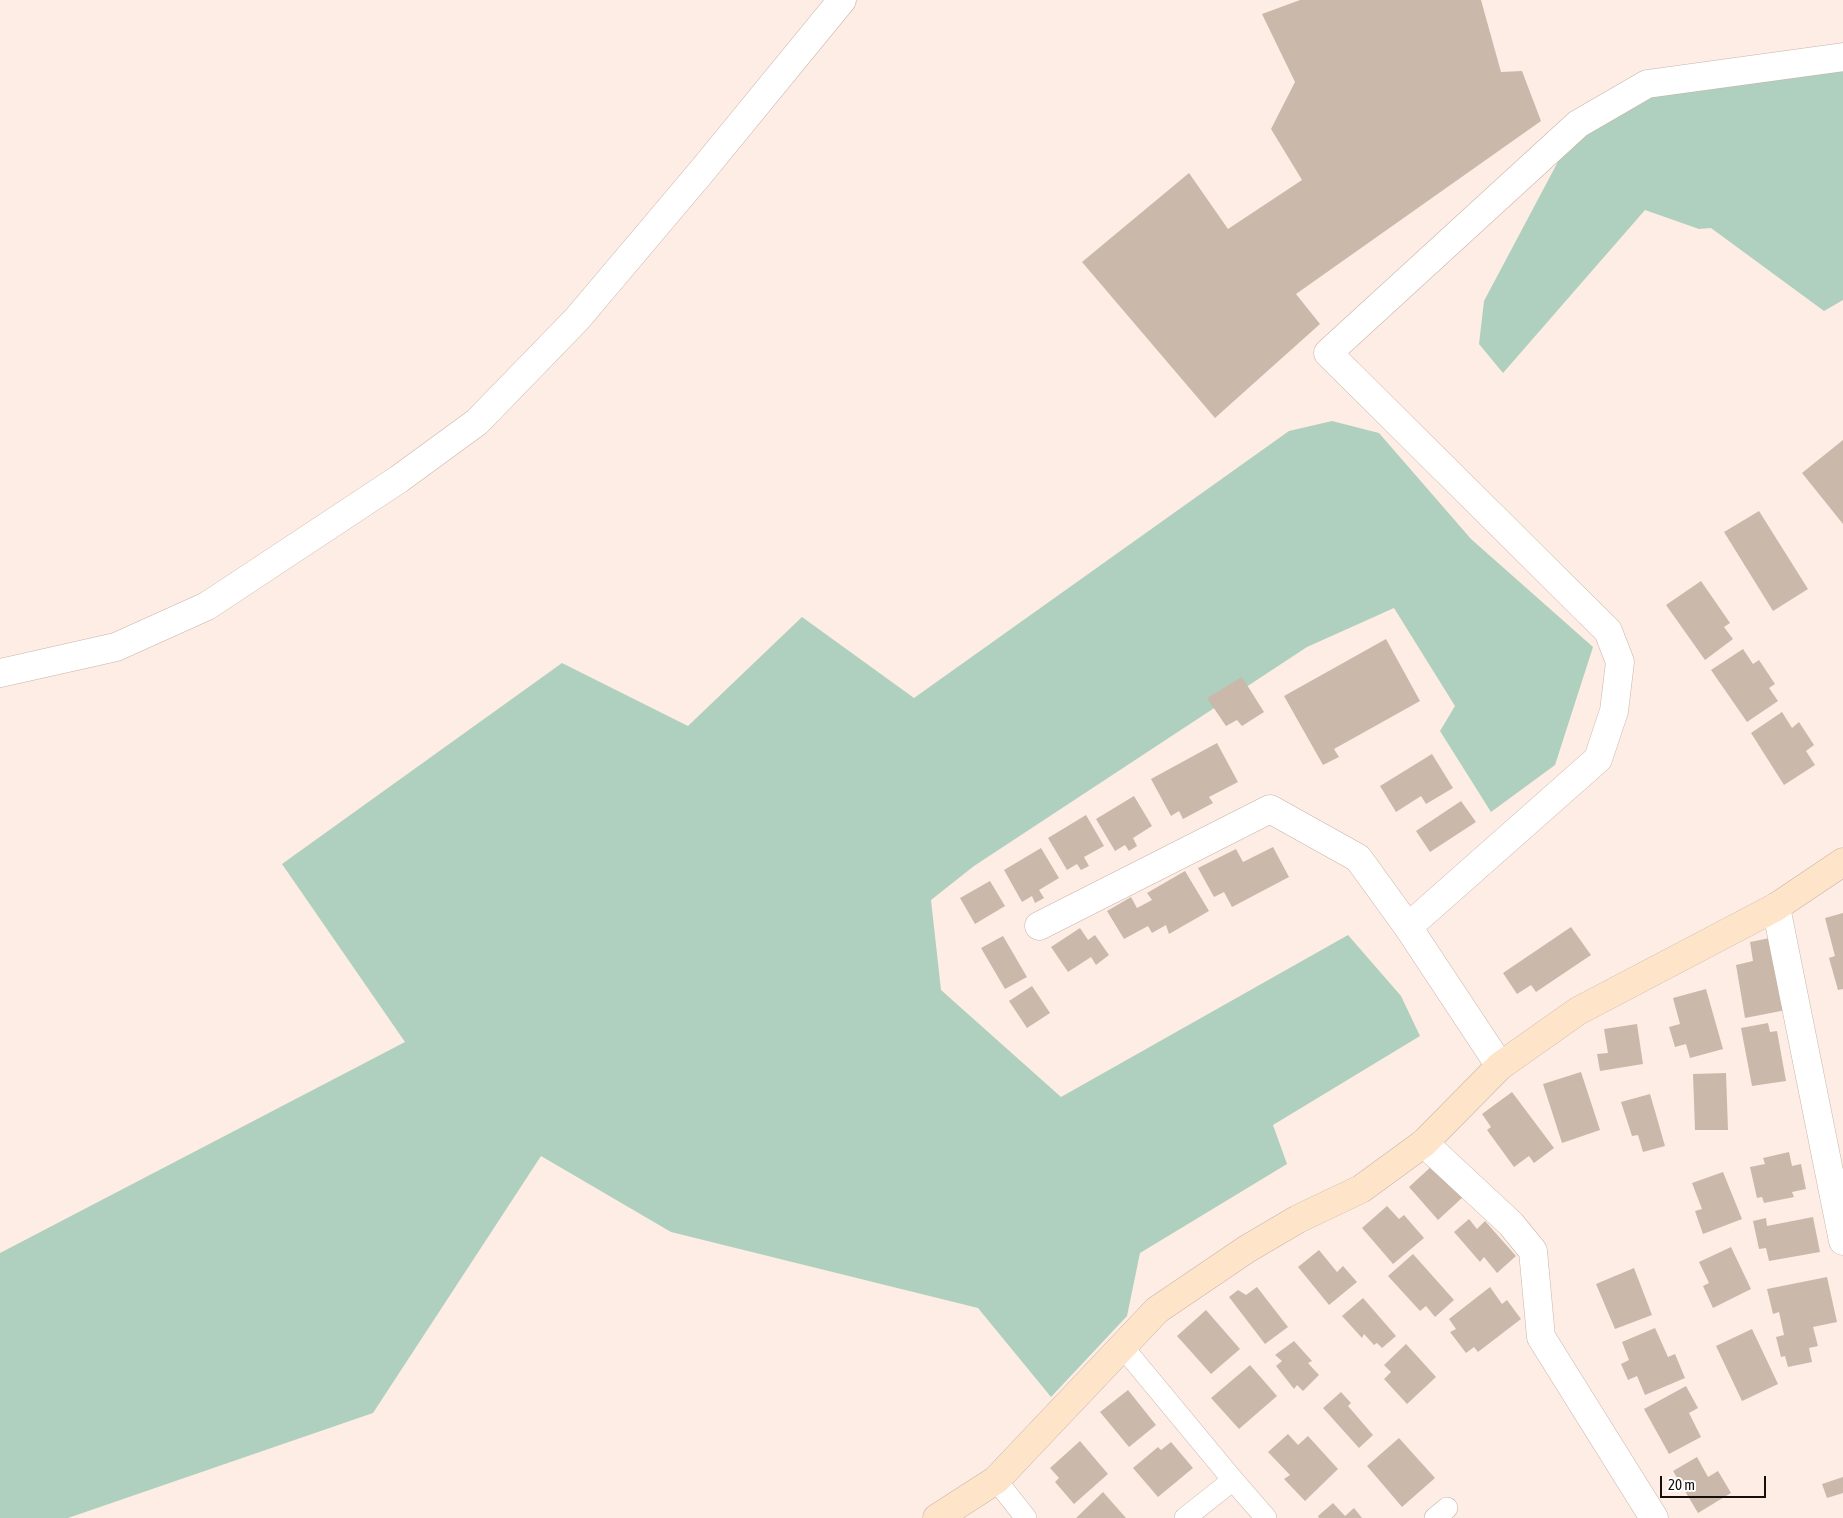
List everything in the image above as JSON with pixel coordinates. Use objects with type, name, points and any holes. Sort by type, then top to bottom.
[{"type":"street","points":[[0,673],[116,647],[207,606],[391,484],[477,422],[577,319],[702,171],[842,0]]},
{"type":"street","points":[[1408,927],[1598,759],[1614,711],[1620,662],[1608,631],[1328,353],[1578,124],[1646,84],[1843,57]]},
{"type":"street","points":[[1039,926],[1270,809],[1358,858],[1408,927],[1500,1066]]},
{"type":"street","points":[[937,1518],[996,1480],[1157,1310],[1247,1249],[1298,1219],[1361,1189],[1424,1143],[1500,1066],[1578,1011],[1776,906],[1843,862]]},
{"type":"street","points":[[1776,906],[1843,1241]]},
{"type":"street","points":[[1424,1143],[1511,1224],[1534,1251],[1541,1337],[1654,1518]]},
{"type":"lane","points":[[1122,1346],[1266,1518]]},
{"type":"lane","points":[[996,1480],[1026,1518]]},
{"type":"lane","points":[[1184,1518],[1233,1480]]},
{"type":"green space","points":[[1843,60],[1843,300],[1824,311],[1711,228],[1699,229],[1645,210],[1503,373],[1479,344],[1484,301],[1578,124],[1671,86]]},
{"type":"green space","points":[[1332,421],[1379,433],[1471,539],[1593,647],[1555,765],[1491,812],[1440,731],[1455,706],[1394,608],[1307,647],[974,866],[931,900],[941,990],[1061,1097],[1348,935],[1401,996],[1420,1036],[1273,1125],[1287,1164],[1140,1253],[1127,1316],[1051,1397],[978,1308],[671,1232],[541,1156],[373,1413],[68,1518],[0,1518],[0,1253],[405,1042],[282,864],[562,663],[688,726],[802,617],[914,698],[1289,431]]},
{"type":"building","points":[[1300,0],[1481,0],[1501,72],[1522,71],[1541,121],[1296,294],[1320,324],[1215,418],[1082,262],[1189,173],[1228,229],[1302,180],[1271,129],[1295,82],[1262,14]]},
{"type":"building","points":[[1843,440],[1843,524],[1802,473]]},
{"type":"building","points":[[1759,511],[1808,589],[1773,611],[1724,532]]},
{"type":"building","points":[[1701,581],[1730,623],[1724,627],[1733,639],[1705,660],[1666,605]]},
{"type":"building","points":[[1386,639],[1420,701],[1334,749],[1339,757],[1323,765],[1284,696]]},
{"type":"building","points":[[1743,649],[1753,664],[1759,660],[1775,684],[1769,688],[1778,701],[1747,722],[1711,670]]},
{"type":"building","points":[[1242,677],[1264,712],[1242,726],[1237,720],[1226,726],[1207,698]]},
{"type":"building","points":[[1782,712],[1792,728],[1799,722],[1814,745],[1806,751],[1815,765],[1784,785],[1751,733]]},
{"type":"building","points":[[1217,743],[1238,782],[1209,797],[1213,803],[1183,819],[1179,811],[1171,816],[1151,779]]},
{"type":"building","points":[[1432,754],[1453,788],[1426,804],[1421,796],[1396,812],[1380,786]]},
{"type":"building","points":[[1134,796],[1152,826],[1133,838],[1137,846],[1129,851],[1125,845],[1115,851],[1096,819]]},
{"type":"building","points":[[1461,801],[1476,822],[1430,852],[1416,831]]},
{"type":"building","points":[[1086,815],[1104,846],[1084,857],[1089,866],[1081,870],[1077,864],[1067,870],[1048,838]]},
{"type":"building","points":[[1273,847],[1289,877],[1232,907],[1224,892],[1214,897],[1198,868],[1236,849],[1243,862]]},
{"type":"building","points":[[1041,848],[1059,878],[1039,890],[1044,898],[1035,903],[1032,896],[1022,902],[1004,870]]},
{"type":"building","points":[[1185,871],[1209,911],[1169,934],[1166,925],[1152,933],[1148,926],[1124,939],[1107,911],[1131,897],[1137,908],[1152,900],[1147,893]]},
{"type":"building","points":[[990,881],[1005,906],[975,924],[960,898]]},
{"type":"building","points":[[1843,913],[1843,989],[1838,990],[1829,958],[1835,956],[1825,918]]},
{"type":"building","points":[[1571,927],[1591,955],[1536,992],[1531,985],[1517,994],[1503,973]]},
{"type":"building","points":[[1080,928],[1088,940],[1095,935],[1109,955],[1096,965],[1091,957],[1068,972],[1051,947]]},
{"type":"building","points":[[1003,936],[1027,977],[1005,989],[981,948]]},
{"type":"building","points":[[1775,937],[1786,1010],[1745,1018],[1736,965],[1753,961],[1750,942]]},
{"type":"building","points":[[1032,986],[1050,1013],[1027,1028],[1009,1001]]},
{"type":"building","points":[[1706,989],[1723,1049],[1690,1058],[1686,1044],[1675,1047],[1669,1027],[1680,1024],[1673,998]]},
{"type":"building","points":[[1768,1023],[1770,1032],[1777,1031],[1786,1081],[1752,1086],[1741,1028]]},
{"type":"building","points":[[1637,1024],[1643,1064],[1600,1071],[1597,1054],[1608,1053],[1604,1029]]},
{"type":"building","points":[[1581,1072],[1600,1130],[1562,1143],[1543,1084]]},
{"type":"building","points":[[1726,1073],[1728,1130],[1695,1130],[1693,1074]]},
{"type":"building","points":[[1512,1092],[1554,1148],[1534,1163],[1529,1156],[1514,1167],[1487,1130],[1491,1127],[1482,1114]]},
{"type":"building","points":[[1650,1094],[1665,1146],[1643,1152],[1638,1135],[1632,1136],[1621,1102]]},
{"type":"building","points":[[1789,1152],[1792,1166],[1801,1164],[1806,1189],[1792,1192],[1794,1197],[1764,1203],[1762,1197],[1757,1198],[1750,1167],[1765,1164],[1763,1158]]},
{"type":"building","points":[[1434,1164],[1463,1197],[1438,1220],[1409,1187]]},
{"type":"building","points":[[1723,1172],[1742,1219],[1703,1234],[1695,1211],[1702,1209],[1692,1183]]},
{"type":"building","points":[[1387,1206],[1399,1219],[1404,1215],[1424,1238],[1393,1264],[1362,1228]]},
{"type":"building","points":[[1813,1217],[1820,1252],[1769,1261],[1766,1248],[1759,1249],[1753,1221],[1766,1218],[1767,1226]]},
{"type":"building","points":[[1469,1219],[1477,1229],[1485,1221],[1516,1256],[1497,1273],[1484,1257],[1480,1262],[1454,1232]]},
{"type":"building","points":[[1731,1247],[1751,1289],[1713,1308],[1703,1286],[1709,1283],[1699,1262]]},
{"type":"building","points":[[1319,1250],[1337,1272],[1343,1266],[1357,1282],[1329,1305],[1298,1267]]},
{"type":"building","points":[[1413,1254],[1454,1300],[1435,1317],[1426,1306],[1420,1311],[1388,1276]]},
{"type":"building","points":[[1634,1268],[1652,1315],[1615,1329],[1596,1284]]},
{"type":"building","points":[[1827,1277],[1837,1322],[1813,1327],[1818,1346],[1809,1348],[1812,1362],[1788,1367],[1785,1356],[1781,1357],[1776,1337],[1784,1335],[1779,1312],[1773,1314],[1767,1289]]},
{"type":"building","points":[[1257,1287],[1288,1327],[1265,1344],[1229,1297],[1238,1290],[1246,1295]]},
{"type":"building","points":[[1490,1287],[1502,1304],[1507,1300],[1521,1319],[1478,1352],[1474,1347],[1466,1353],[1450,1332],[1456,1329],[1449,1319]]},
{"type":"building","points":[[1363,1298],[1396,1336],[1382,1348],[1377,1343],[1374,1345],[1364,1334],[1362,1338],[1342,1316]]},
{"type":"building","points":[[1206,1310],[1240,1349],[1211,1374],[1177,1336]]},
{"type":"building","points":[[1655,1328],[1668,1357],[1675,1354],[1685,1378],[1645,1395],[1637,1376],[1628,1380],[1621,1364],[1629,1360],[1622,1342]]},
{"type":"building","points":[[1752,1329],[1778,1384],[1742,1401],[1716,1346]]},
{"type":"building","points":[[1294,1341],[1312,1361],[1308,1363],[1319,1375],[1303,1391],[1297,1385],[1294,1389],[1276,1366],[1282,1361],[1275,1355]]},
{"type":"building","points":[[1406,1344],[1436,1377],[1407,1404],[1384,1379],[1391,1372],[1384,1365]]},
{"type":"building","points":[[1250,1365],[1277,1396],[1239,1429],[1211,1398]]},
{"type":"building","points":[[1686,1386],[1698,1408],[1689,1413],[1701,1437],[1669,1454],[1644,1409]]},
{"type":"building","points":[[1128,1390],[1156,1425],[1129,1447],[1100,1412]]},
{"type":"building","points":[[1341,1392],[1351,1403],[1348,1406],[1373,1435],[1359,1448],[1323,1408]]},
{"type":"building","points":[[1288,1434],[1298,1445],[1308,1436],[1338,1469],[1305,1501],[1284,1479],[1290,1475],[1268,1452]]},
{"type":"building","points":[[1399,1438],[1435,1478],[1402,1507],[1367,1466]]},
{"type":"building","points":[[1080,1441],[1108,1474],[1074,1504],[1055,1482],[1059,1478],[1050,1468]]},
{"type":"building","points":[[1171,1442],[1193,1468],[1158,1497],[1133,1468],[1158,1447],[1161,1450]]},
{"type":"building","points":[[1697,1457],[1708,1477],[1718,1471],[1731,1493],[1698,1513],[1673,1471]]},
{"type":"building","points":[[1843,1477],[1843,1493],[1827,1498],[1822,1484]]},
{"type":"building","points":[[1103,1492],[1126,1518],[1076,1518]]},
{"type":"building","points":[[1333,1503],[1345,1516],[1354,1508],[1362,1518],[1319,1518],[1318,1516]]}]
